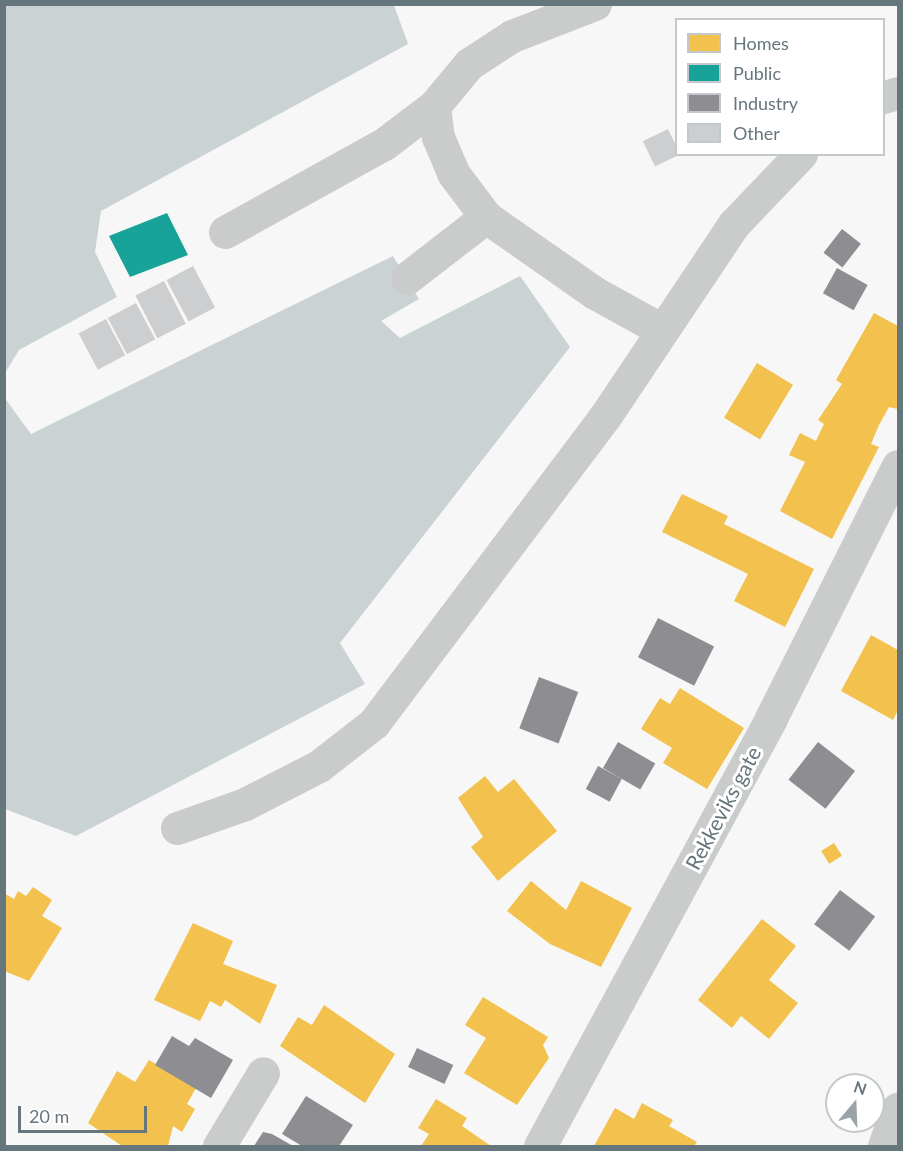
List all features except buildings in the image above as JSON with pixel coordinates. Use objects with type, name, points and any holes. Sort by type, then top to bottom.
[{"type":"street","points":[[225,232],[384,144],[434,106],[469,64],[512,36],[595,4]]},
{"type":"street","points":[[434,106],[453,173],[486,217],[595,293],[662,330]]},
{"type":"street","points":[[177,828],[246,804],[319,766],[374,723],[520,535],[735,224],[799,156]]},
{"type":"street","points":[[406,278],[486,217]]},
{"type":"street","name":"Rekkeviks gate","points":[[540,1146],[771,718],[898,466]]},
{"type":"street","points":[[219,1146],[263,1072]]},
{"type":"street","points":[[884,1146],[898,1108]]},
{"type":"shaded area","points":[[5,4],[394,5],[408,44],[101,211],[95,252],[117,297],[19,350],[5,373]]},
{"type":"shaded area","points":[[393,256],[419,299],[381,321],[400,338],[520,276],[570,347],[340,643],[365,684],[76,836],[5,809],[4,397],[31,434]]}]
